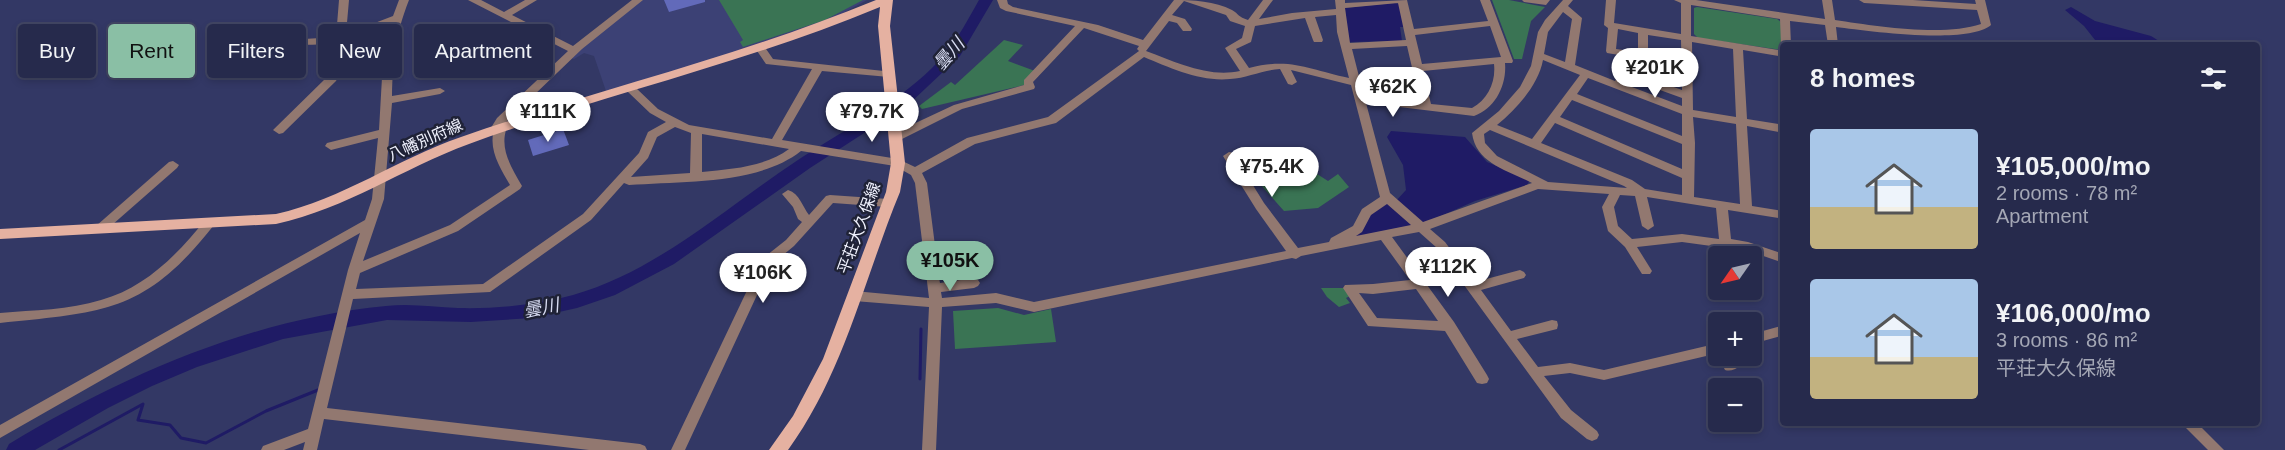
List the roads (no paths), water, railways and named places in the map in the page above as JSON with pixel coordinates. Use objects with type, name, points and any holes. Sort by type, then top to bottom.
[{"type":"main road","name":"八幡別府線","points":[[0,234],[276,219],[308,212],[342,200],[448,147],[760,48],[816,29],[887,0]]},
{"type":"main road","name":"平荘大久保線","points":[[778,450],[817,391],[893,192],[898,162],[884,26],[887,0]]},
{"type":"street","points":[[342,24],[344,0]]},
{"type":"street","points":[[310,450],[354,270],[378,199],[388,60],[396,18],[404,0]]},
{"type":"street","points":[[473,0],[574,50]]},
{"type":"street","points":[[504,16],[532,0]]},
{"type":"street","points":[[354,270],[454,228],[516,186],[500,155],[496,140],[501,121],[574,50],[638,0]]},
{"type":"street","points":[[1002,0],[1003,6],[1010,9],[1117,32],[1143,48],[1211,77],[1265,66],[1284,66],[1307,68],[1355,83]]},
{"type":"street","points":[[915,172],[971,141],[1052,120],[1143,48],[1179,0]]},
{"type":"street","points":[[1188,0],[1230,13],[1234,19],[1250,24],[1340,6],[1401,0],[1426,106]]},
{"type":"street","points":[[1246,71],[1230,48],[1247,40],[1250,24],[1268,0]]},
{"type":"street","points":[[1360,99],[1477,111],[1497,88],[1504,61],[1485,0]]},
{"type":"street","points":[[1527,0],[1543,3],[1545,0]]},
{"type":"street","points":[[1611,0],[1609,25],[1780,53]]},
{"type":"street","points":[[1688,199],[1689,142],[1686,112],[1684,0],[1876,29],[1969,33],[1979,31],[1986,25],[1980,4],[1864,0]]},
{"type":"street","points":[[1827,0],[1833,42]]},
{"type":"street","points":[[1544,185],[1533,177],[1488,157],[1478,138],[1478,133],[1491,126],[1524,87],[1535,70],[1541,37],[1547,22],[1565,4],[1577,18],[1569,67]]},
{"type":"street","points":[[1340,6],[1355,83],[1387,198],[1442,244],[1566,414],[1592,435]]},
{"type":"street","points":[[1309,14],[1318,40]]},
{"type":"street","points":[[1785,16],[1786,42]]},
{"type":"street","points":[[1167,17],[1181,21],[1188,29]]},
{"type":"street","points":[[380,24],[396,18]]},
{"type":"street","points":[[1347,46],[1410,38],[1494,23]]},
{"type":"street","points":[[896,135],[967,104],[1030,87],[1028,82],[1081,25]]},
{"type":"street","points":[[1481,25],[1489,28],[1504,61]]},
{"type":"street","points":[[1613,26],[1611,51],[1643,56],[1643,31]]},
{"type":"street","points":[[1738,47],[1746,208]]},
{"type":"street","points":[[760,48],[770,62],[889,74]]},
{"type":"street","points":[[1538,56],[1686,112],[1780,128]]},
{"type":"street","points":[[1418,68],[1504,61]]},
{"type":"street","points":[[1284,66],[1292,82]]},
{"type":"street","points":[[775,143],[819,67]]},
{"type":"street","points":[[1534,144],[1555,119],[1586,74]]},
{"type":"street","points":[[1617,86],[1624,75],[1631,75],[1687,96]]},
{"type":"street","points":[[279,130],[293,119],[310,98],[332,78]]},
{"type":"street","points":[[632,90],[641,101],[673,123],[697,131],[898,162],[915,172],[924,198],[936,303],[929,450]]},
{"type":"street","points":[[386,101],[440,91]]},
{"type":"street","points":[[1571,96],[1689,142]]},
{"type":"street","points":[[1555,119],[1689,176]]},
{"type":"street","points":[[348,298],[486,289],[587,217],[644,154],[652,135],[673,123]]},
{"type":"street","points":[[1491,126],[1628,183],[1642,193],[1648,226]]},
{"type":"street","points":[[696,174],[697,131]]},
{"type":"street","points":[[331,146],[383,133]]},
{"type":"street","points":[[623,177],[629,181],[696,174],[707,176],[781,160],[803,147]]},
{"type":"street","points":[[1229,156],[1260,206],[1296,255]]},
{"type":"street","points":[[100,229],[173,165]]},
{"type":"street","points":[[854,296],[936,303],[996,298],[1034,307],[1296,255],[1422,227],[1486,201],[1531,186],[1544,185],[1642,193],[1780,213]]},
{"type":"street","points":[[1617,191],[1608,207],[1612,228],[1629,244],[1646,272]]},
{"type":"street","points":[[788,194],[798,205],[802,216],[810,221]]},
{"type":"street","points":[[678,450],[766,262],[790,243],[826,202],[834,198],[888,203]]},
{"type":"street","points":[[1333,246],[1335,240],[1358,229],[1366,212],[1387,198]]},
{"type":"street","points":[[1721,204],[1726,242]]},
{"type":"street","points":[[0,318],[109,304],[157,278],[185,254],[210,222]]},
{"type":"street","points":[[0,432],[369,223]]},
{"type":"street","points":[[1385,236],[1449,326],[1466,365],[1482,379]]},
{"type":"street","points":[[1629,244],[1682,238],[1744,245],[1780,258]]},
{"type":"street","points":[[932,274],[971,269]]},
{"type":"street","points":[[1474,287],[1520,276]]},
{"type":"street","points":[[934,288],[974,283]]},
{"type":"street","points":[[1418,284],[1373,289],[1349,288],[1373,323],[1449,326]]},
{"type":"street","points":[[1509,336],[1552,325]]},
{"type":"street","points":[[1762,337],[1778,334]]},
{"type":"street","points":[[1762,343],[1778,334]]},
{"type":"street","points":[[1537,373],[1561,366],[1587,369],[1604,375],[1708,351]]},
{"type":"street","points":[[318,413],[640,450]]},
{"type":"street","points":[[2191,426],[2217,450]]},
{"type":"street","points":[[268,450],[313,433]]},
{"type":"waterway","name":"曇川","points":[[17,450],[58,425],[145,381],[236,345],[283,332],[330,321],[387,313],[502,314],[562,305],[608,290],[667,259],[804,164],[903,101],[922,86],[955,53],[986,0]]},
{"type":"waterway","points":[[920,379],[921,329]]},
{"type":"waterway","points":[[59,450],[143,404],[138,420],[170,425],[181,438],[206,443],[266,411],[318,390]]}]
